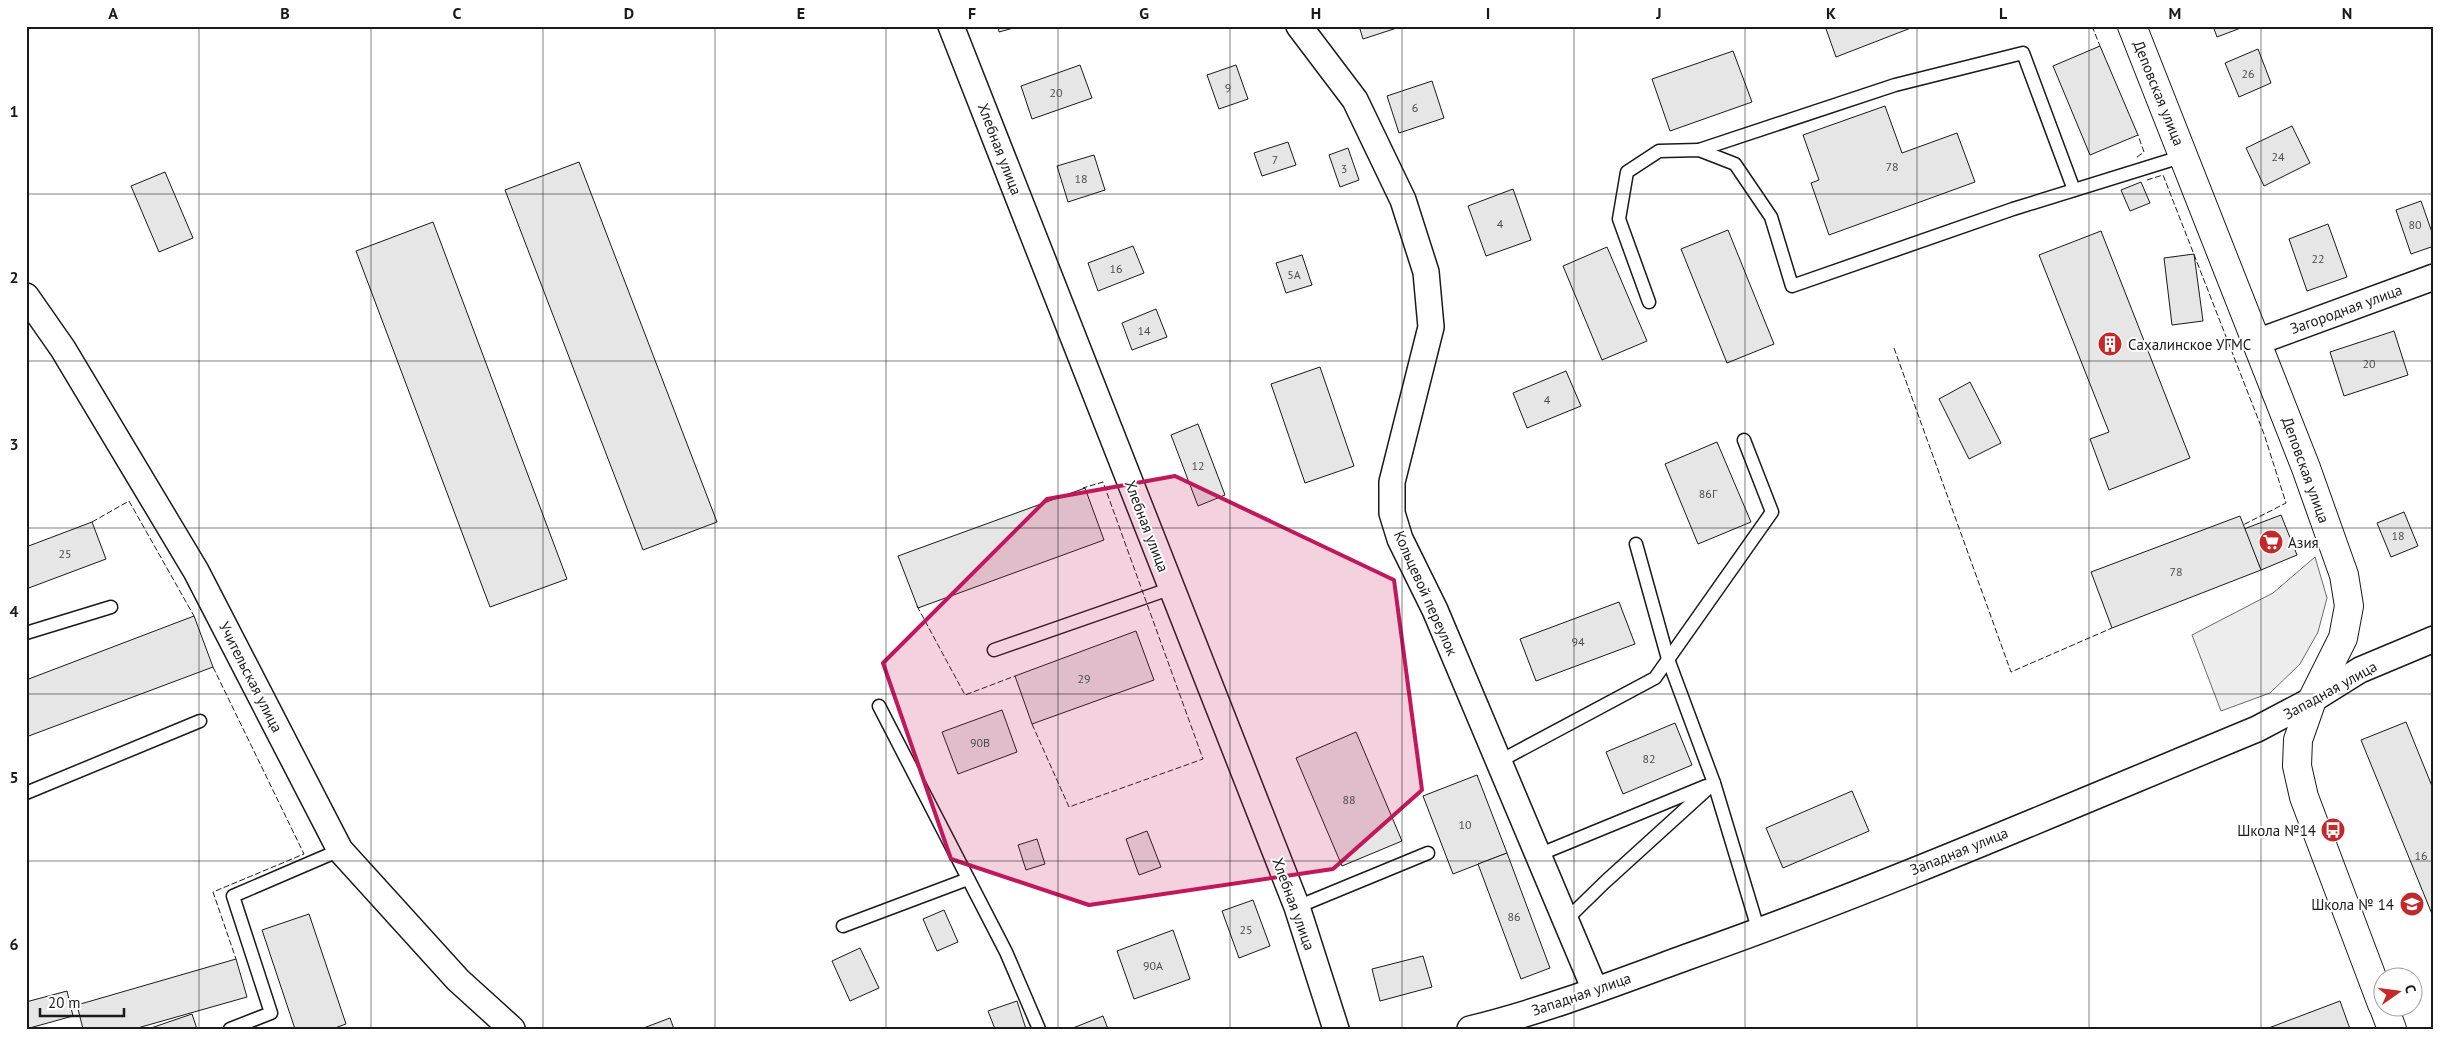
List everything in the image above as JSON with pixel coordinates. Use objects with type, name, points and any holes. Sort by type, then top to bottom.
[{"type":"street","name":"Хлебная улица","points":[[952,26],[1297,907],[1336,1029]]},
{"type":"street","name":"Кольцевой переулок","points":[[1299,26],[1355,100],[1403,200],[1426,272],[1431,327],[1392,482],[1392,513],[1400,539],[1434,610],[1595,990]]},
{"type":"street","name":"Деповская улица","points":[[2132,26],[2257,342],[2344,575],[2349,606],[2343,638],[2312,700],[2298,740],[2299,774],[2304,797],[2372,977]]},
{"type":"street","name":"Загородная улица","points":[[2257,342],[2434,277]]},
{"type":"street","name":"Учительская улица","points":[[26,296],[63,349],[196,570],[340,850],[458,980],[512,1029]]},
{"type":"street","name":"Западная улица","points":[[1470,1029],[1499,1022],[1595,990],[1759,932],[2241,736],[2312,700],[2360,670],[2434,639]]},
{"type":"lane","points":[[1649,302],[1619,219],[1627,172],[1659,151],[1699,150],[1895,85],[2023,54],[2074,190]]},
{"type":"lane","points":[[1699,150],[1735,164],[1771,218],[1792,286],[2074,190],[2184,156]]},
{"type":"lane","points":[[1498,762],[1655,678],[1772,512],[1744,440]]},
{"type":"lane","points":[[1636,544],[1668,659],[1714,783],[1759,932]]},
{"type":"lane","points":[[994,650],[1172,588]]},
{"type":"lane","points":[[26,633],[111,607]]},
{"type":"lane","points":[[879,706],[1006,952],[1039,1029]]},
{"type":"lane","points":[[26,793],[200,721]]},
{"type":"lane","points":[[1538,855],[1714,783]]},
{"type":"lane","points":[[1566,921],[1605,882],[1714,783]]},
{"type":"lane","points":[[230,1029],[271,1013],[233,896],[340,850]]},
{"type":"lane","points":[[1297,907],[1428,853]]},
{"type":"lane","points":[[843,926],[968,879]]},
{"type":"highlighted area","points":[[1175,476],[1394,580],[1422,790],[1333,869],[1089,905],[951,859],[883,663],[1047,499]]},
{"type":"shaded area","points":[[2315,557],[2327,598],[2318,632],[2300,664],[2270,693],[2221,711],[2192,635],[2273,593]]},
{"type":"building","points":[[998,26],[1021,26],[999,32]]},
{"type":"building","points":[[1359,26],[1403,26],[1363,39]]},
{"type":"building","points":[[1825,26],[1916,26],[1836,57]]},
{"type":"building","points":[[2213,26],[2246,26],[2217,37]]},
{"type":"building","points":[[2100,46],[2138,135],[2090,155],[2053,66]]},
{"type":"building","points":[[2258,49],[2271,83],[2239,97],[2225,63]]},
{"type":"building","points":[[1733,51],[1752,102],[1670,131],[1652,79]]},
{"type":"building","points":[[1080,65],[1092,98],[1032,119],[1021,86]]},
{"type":"building","points":[[1236,65],[1248,99],[1219,109],[1207,75]]},
{"type":"building","points":[[1432,81],[1444,118],[1399,133],[1387,96]]},
{"type":"building","points":[[1885,106],[1902,153],[1957,133],[1975,182],[1829,235],[1811,183],[1819,180],[1803,135]]},
{"type":"building","points":[[2292,126],[2310,163],[2264,186],[2246,148]]},
{"type":"building","points":[[1288,142],[1296,165],[1262,176],[1254,153]]},
{"type":"building","points":[[1348,148],[1359,180],[1340,187],[1329,155]]},
{"type":"building","points":[[1094,155],[1105,190],[1068,202],[1057,166]]},
{"type":"building","points":[[579,162],[717,522],[643,550],[505,190]]},
{"type":"building","points":[[165,172],[193,238],[159,252],[131,186]]},
{"type":"building","points":[[2141,182],[2150,203],[2130,211],[2121,190]]},
{"type":"building","points":[[1513,189],[1531,240],[1486,256],[1468,206]]},
{"type":"building","points":[[2421,201],[2434,238],[2434,246],[2411,254],[2396,210]]},
{"type":"building","points":[[433,222],[567,579],[490,607],[356,251]]},
{"type":"building","points":[[2328,224],[2347,277],[2307,291],[2289,239]]},
{"type":"building","points":[[1728,230],[1774,344],[1727,363],[1681,249]]},
{"type":"building","name":"Сахалинское УГМС","points":[[2101,231],[2190,458],[2109,490],[2090,439],[2109,432],[2039,255]]},
{"type":"building","points":[[1133,246],[1144,273],[1098,291],[1088,263]]},
{"type":"building","points":[[1607,247],[1647,341],[1602,360],[1563,266]]},
{"type":"building","points":[[2194,254],[2203,321],[2172,325],[2164,258]]},
{"type":"building","points":[[1302,255],[1312,285],[1286,293],[1276,263]]},
{"type":"building","points":[[1156,309],[1167,337],[1132,350],[1122,323]]},
{"type":"building","points":[[2394,331],[2408,375],[2344,396],[2330,352]]},
{"type":"building","points":[[1320,367],[1354,466],[1305,483],[1271,384]]},
{"type":"building","points":[[1566,371],[1581,406],[1527,428],[1513,393]]},
{"type":"building","points":[[1970,382],[2001,443],[1969,459],[1939,399]]},
{"type":"building","points":[[1198,424],[1225,495],[1198,506],[1171,435]]},
{"type":"building","points":[[1717,442],[1751,522],[1698,544],[1665,464]]},
{"type":"building","points":[[1085,488],[1104,540],[918,608],[898,556]]},
{"type":"building","points":[[2404,512],[2418,546],[2391,557],[2377,523]]},
{"type":"building","name":"Азия","points":[[2281,515],[2297,555],[2261,570],[2244,529]]},
{"type":"building","points":[[2240,516],[2261,570],[2112,628],[2091,572]]},
{"type":"building","points":[[92,522],[106,559],[26,589],[26,547]]},
{"type":"building","points":[[1619,602],[1635,644],[1536,681],[1520,639]]},
{"type":"building","points":[[194,616],[213,667],[26,737],[26,680]]},
{"type":"building","points":[[1136,631],[1154,680],[1032,724],[1015,676]]},
{"type":"building","points":[[1002,710],[1017,752],[958,774],[942,732]]},
{"type":"building","points":[[2406,722],[2434,791],[2434,919],[2361,740]]},
{"type":"building","points":[[1675,723],[1692,765],[1623,794],[1606,752]]},
{"type":"building","points":[[1356,732],[1402,841],[1342,866],[1296,758]]},
{"type":"building","points":[[1477,775],[1507,853],[1453,874],[1423,796]]},
{"type":"building","points":[[1852,791],[1869,831],[1783,868],[1766,828]]},
{"type":"building","points":[[1147,831],[1161,867],[1139,875],[1126,839]]},
{"type":"building","points":[[1037,839],[1045,864],[1026,870],[1018,845]]},
{"type":"building","points":[[1507,853],[1550,968],[1521,979],[1478,864]]},
{"type":"building","points":[[1253,900],[1270,946],[1239,958],[1222,911]]},
{"type":"building","points":[[944,910],[958,942],[937,951],[923,919]]},
{"type":"building","points":[[309,914],[346,1024],[332,1029],[295,1029],[262,930]]},
{"type":"building","points":[[1173,930],[1190,979],[1134,999],[1117,951]]},
{"type":"building","points":[[860,948],[879,988],[850,1001],[832,961]]},
{"type":"building","points":[[1423,956],[1432,987],[1380,1001],[1372,969]]},
{"type":"building","points":[[236,959],[247,997],[134,1029],[83,1029],[77,1005]]},
{"type":"building","points":[[67,991],[73,1016],[26,1029],[26,1002]]},
{"type":"building","points":[[1017,1001],[1026,1029],[995,1029],[988,1011]]},
{"type":"building","points":[[2340,1001],[2350,1029],[2266,1029]]},
{"type":"building","points":[[192,1014],[197,1029],[148,1029]]},
{"type":"building","points":[[1103,1016],[1108,1029],[1073,1028]]},
{"type":"building","points":[[670,1018],[674,1029],[641,1029]]},
{"type":"fence","points":[[2092,26],[2100,46]]},
{"type":"fence","points":[[2137,157],[2144,152],[2138,135]]},
{"type":"fence","points":[[2147,180],[2163,175],[2264,434],[2286,503],[2243,525]]},
{"type":"fence","points":[[1894,348],[2011,672],[2112,628]]},
{"type":"fence","points":[[1032,724],[1069,807],[1203,759],[1103,482],[1083,488]]},
{"type":"fence","points":[[92,522],[129,501],[194,616]]},
{"type":"fence","points":[[917,606],[965,695],[1015,676]]},
{"type":"fence","points":[[213,667],[304,854],[213,892],[236,959]]},
{"type":"place","name":"Сахалинское УГМС","points":[[2110,344]]},
{"type":"place","name":"Азия","points":[[2271,542]]},
{"type":"place","name":"Школа №14","points":[[2333,830]]},
{"type":"place","name":"Школа № 14","points":[[2412,904]]}]
